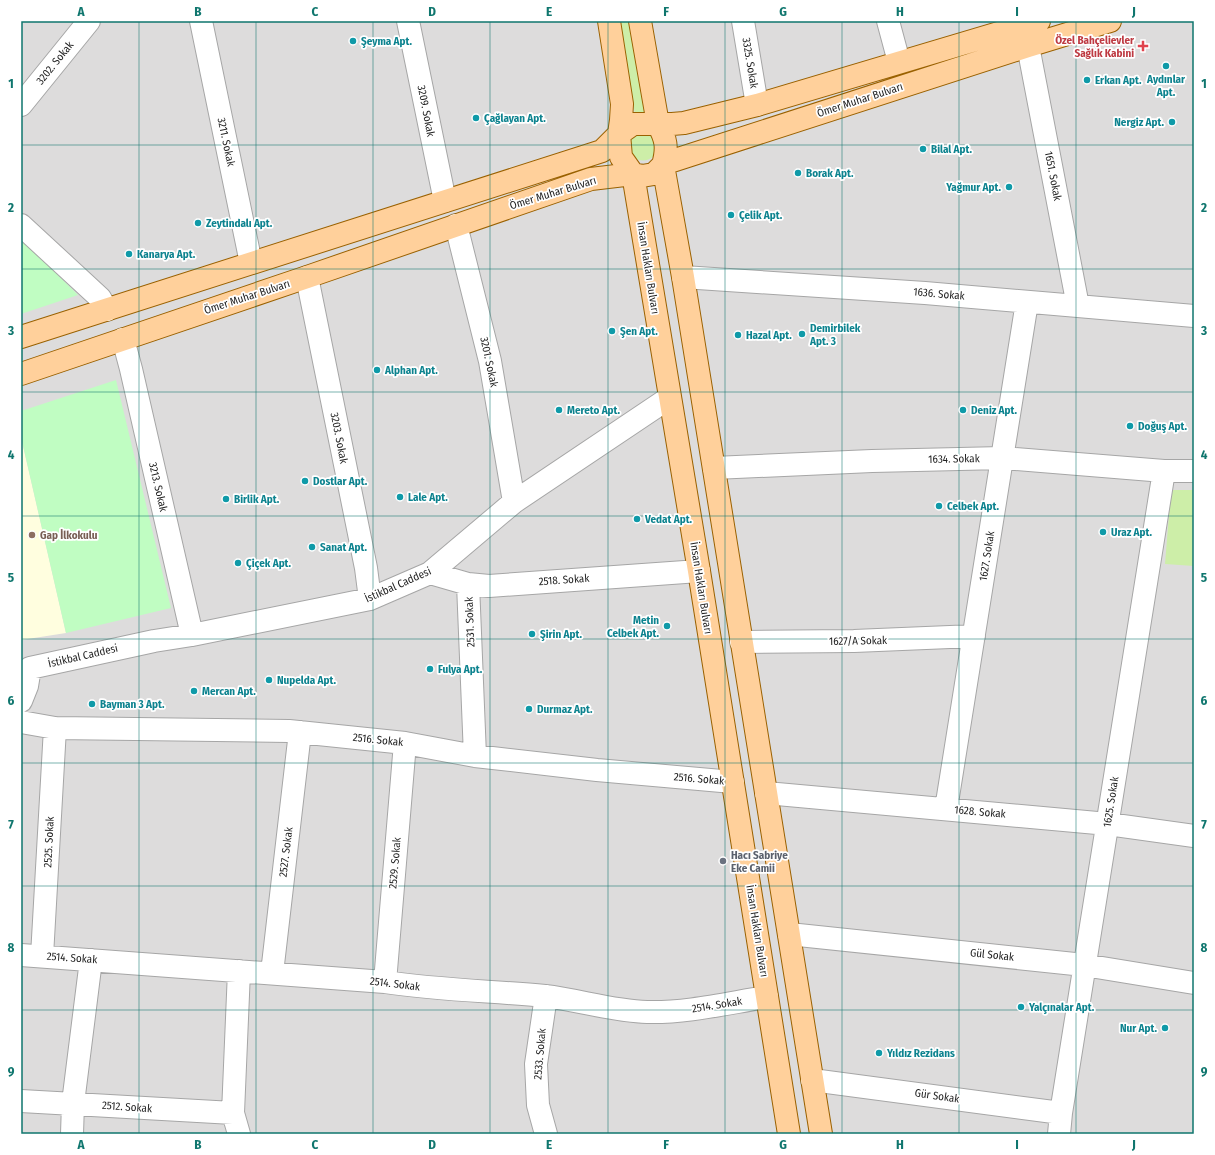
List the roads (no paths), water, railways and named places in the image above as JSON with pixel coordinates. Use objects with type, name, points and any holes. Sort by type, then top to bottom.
[{"type":"main road","name":"İnsan Hakları Bulvarı","points":[[609,21],[622,104],[618,134],[621,157],[633,174],[669,398],[699,571],[789,1134]]},
{"type":"main road","points":[[640,21],[658,124],[665,136],[666,152],[663,165],[683,277],[821,1134]]},
{"type":"main road","name":"Ömer Muhar Bulvarı","points":[[21,337],[602,151],[618,134],[633,124],[684,123],[757,105],[899,62],[1026,29],[1110,21]]},
{"type":"main road","name":"Ömer Muhar Bulvarı","points":[[21,374],[591,179],[633,174],[642,176],[654,174],[663,165],[1026,29]]},
{"type":"street","name":"3202. Sokak","points":[[21,105],[89,21]]},
{"type":"street","name":"3211. Sokak","points":[[201,21],[250,263]]},
{"type":"street","name":"3209. Sokak","points":[[408,21],[445,201]]},
{"type":"street","name":"3325. Sokak","points":[[743,21],[757,105]]},
{"type":"street","points":[[888,21],[899,62]]},
{"type":"street","name":"1651. Sokak","points":[[1026,29],[1078,306]]},
{"type":"street","points":[[21,225],[100,298],[107,310]]},
{"type":"street","name":"3201. Sokak","points":[[456,225],[490,361],[514,502]]},
{"type":"street","name":"3203. Sokak","points":[[307,277],[366,568],[370,599]]},
{"type":"street","name":"1636. Sokak","points":[[683,277],[925,293],[1194,316]]},
{"type":"street","name":"1627. Sokak","points":[[946,809],[1027,302]]},
{"type":"street","name":"3213. Sokak","points":[[123,339],[192,635]]},
{"type":"street","name":"İstikbal Caddesi","points":[[24,669],[154,641],[192,635],[370,599],[430,573],[514,502],[669,398]]},
{"type":"street","name":"1634. Sokak","points":[[714,468],[872,461],[1002,458],[1164,471],[1194,471]]},
{"type":"street","name":"1625. Sokak","points":[[1060,1123],[1164,471]]},
{"type":"street","name":"2518. Sokak","points":[[430,573],[468,584],[489,586],[699,571]]},
{"type":"street","name":"2531. Sokak","points":[[468,584],[475,756]]},
{"type":"street","name":"1627/A Sokak","points":[[742,642],[854,641],[974,636]]},
{"type":"street","points":[[21,701],[27,686],[24,669]]},
{"type":"street","name":"2516. Sokak","points":[[21,722],[55,728],[300,732],[405,743],[475,756],[597,770],[733,782]]},
{"type":"street","name":"2525. Sokak","points":[[32,956],[55,728]]},
{"type":"street","name":"2527. Sokak","points":[[272,973],[300,732]]},
{"type":"street","name":"2529. Sokak","points":[[384,982],[405,743]]},
{"type":"street","name":"1628. Sokak","points":[[766,793],[1108,824],[1194,836]]},
{"type":"street","name":"Gül Sokak","points":[[789,934],[1084,965],[1194,982]]},
{"type":"street","name":"2514. Sokak","points":[[32,956],[272,973],[384,982],[422,987],[546,996],[599,1006],[647,1012],[690,1010],[767,997]]},
{"type":"street","points":[[72,1134],[73,1103],[91,960]]},
{"type":"street","points":[[236,1124],[239,971]]},
{"type":"street","name":"2533. Sokak","points":[[546,996],[536,1064],[538,1105],[546,1134]]},
{"type":"street","name":"Gür Sokak","points":[[812,1080],[1060,1123]]},
{"type":"street","name":"2512. Sokak","points":[[21,1101],[73,1103],[236,1124]]},
{"type":"place","name":"Şeyma Apt.","points":[[353,41]]},
{"type":"place","name":"Özel Bahçelievler Sağlık Kabini","points":[[1143,46]]},
{"type":"place","name":"Aydınlar Apt.","points":[[1166,66]]},
{"type":"place","name":"Erkan Apt.","points":[[1087,80]]},
{"type":"place","name":"Çağlayan Apt.","points":[[476,118]]},
{"type":"place","name":"Nergiz Apt.","points":[[1172,122]]},
{"type":"place","name":"Bilal Apt.","points":[[923,149]]},
{"type":"place","name":"Borak Apt.","points":[[798,173]]},
{"type":"place","name":"Yağmur Apt.","points":[[1009,187]]},
{"type":"place","name":"Çelik Apt.","points":[[731,215]]},
{"type":"place","name":"Zeytindalı Apt.","points":[[198,223]]},
{"type":"place","name":"Kanarya Apt.","points":[[129,254]]},
{"type":"place","name":"Şen Apt.","points":[[612,331]]},
{"type":"place","name":"Demirbilek Apt. 3","points":[[802,334]]},
{"type":"place","name":"Hazal Apt.","points":[[738,335]]},
{"type":"place","name":"Alphan Apt.","points":[[377,370]]},
{"type":"place","name":"Mereto Apt.","points":[[559,410]]},
{"type":"place","name":"Deniz Apt.","points":[[963,410]]},
{"type":"place","name":"Doğuş Apt.","points":[[1130,426]]},
{"type":"place","name":"Dostlar Apt.","points":[[305,481]]},
{"type":"place","name":"Lale Apt.","points":[[400,497]]},
{"type":"place","name":"Birlik Apt.","points":[[226,499]]},
{"type":"place","name":"Celbek Apt.","points":[[939,506]]},
{"type":"place","name":"Vedat Apt.","points":[[637,519]]},
{"type":"place","name":"Uraz Apt.","points":[[1103,532]]},
{"type":"place","name":"Gap İlkokulu","points":[[32,535]]},
{"type":"place","name":"Sanat Apt.","points":[[312,547]]},
{"type":"place","name":"Çiçek Apt.","points":[[238,563]]},
{"type":"place","name":"Metin Celbek Apt.","points":[[667,626]]},
{"type":"place","name":"Şirin Apt.","points":[[532,634]]},
{"type":"place","name":"Fulya Apt.","points":[[430,669]]},
{"type":"place","name":"Nupelda Apt.","points":[[269,680]]},
{"type":"place","name":"Mercan Apt.","points":[[194,691]]},
{"type":"place","name":"Bayman 3 Apt.","points":[[92,704]]},
{"type":"place","name":"Durmaz Apt.","points":[[529,709]]},
{"type":"place","name":"Hacı Sabriye Eke Camii","points":[[723,861]]},
{"type":"place","name":"Yalçınalar Apt.","points":[[1021,1007]]},
{"type":"place","name":"Nur Apt.","points":[[1165,1028]]},
{"type":"place","name":"Yıldız Rezidans","points":[[879,1053]]}]
